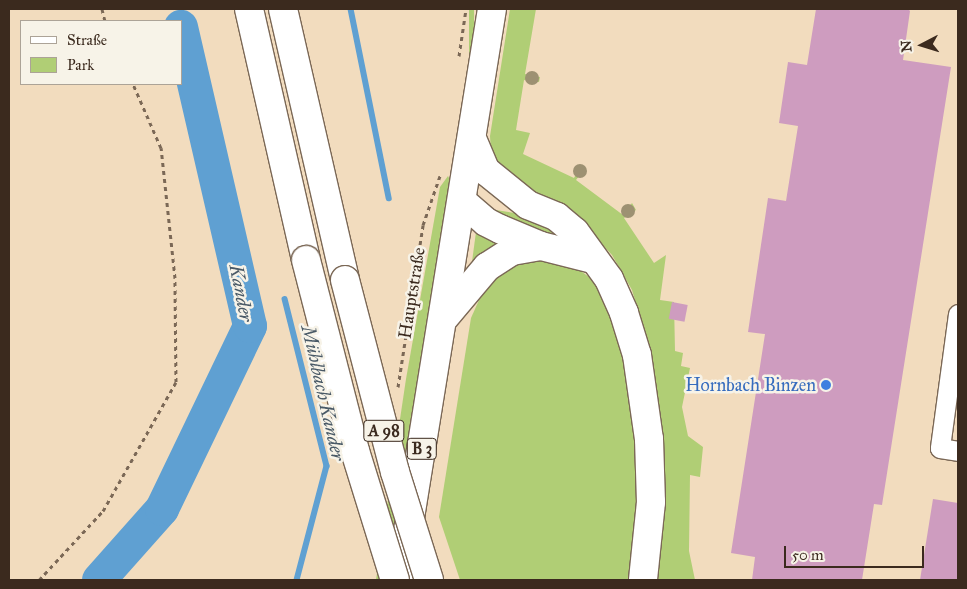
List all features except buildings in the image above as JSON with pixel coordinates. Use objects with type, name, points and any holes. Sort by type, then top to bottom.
[{"type":"main road","name":"A 98","points":[[249,9],[306,260],[355,451],[395,580]]},
{"type":"main road","name":"A 98","points":[[283,9],[345,280],[395,472],[429,580]]},
{"type":"main road","name":"Hauptstraße","points":[[400,580],[473,141],[492,9]]},
{"type":"main road","points":[[473,141],[486,171],[528,205]]},
{"type":"main road","points":[[463,202],[528,205],[557,216],[575,232],[609,279],[624,313],[644,396],[651,502],[644,580]]},
{"type":"main road","points":[[463,202],[486,222],[541,246],[593,259]]},
{"type":"main road","points":[[444,318],[487,267],[512,251],[541,246]]},
{"type":"street","points":[[958,314],[940,448],[958,451]]},
{"type":"path","points":[[459,58],[466,9]]},
{"type":"path","points":[[39,580],[103,511],[176,382],[175,278],[161,148],[133,85]]},
{"type":"path","name":"Hauptstraße","points":[[397,393],[423,225],[444,167]]},
{"type":"green space","points":[[469,9],[474,9],[474,162],[469,162]]},
{"type":"green space","points":[[510,9],[536,9],[525,74],[540,77],[539,82],[524,80],[516,130],[530,133],[523,154],[574,178],[580,166],[585,168],[576,180],[623,215],[632,203],[636,210],[624,218],[654,263],[666,255],[660,300],[674,302],[675,351],[683,353],[681,366],[690,368],[682,407],[688,436],[703,447],[700,477],[690,475],[689,551],[695,580],[657,580],[662,540],[663,472],[659,410],[644,331],[632,290],[612,255],[583,224],[503,179],[491,152],[490,136]]},
{"type":"green space","points":[[448,176],[452,184],[388,580],[376,580],[406,379],[440,187]]},
{"type":"green space","points":[[496,210],[528,215],[547,222],[572,244],[490,212]]},
{"type":"green space","points":[[478,231],[508,242],[471,269],[476,232]]},
{"type":"green space","points":[[550,259],[574,266],[600,285],[617,319],[642,465],[635,580],[460,580],[439,517],[471,318],[479,300],[498,275],[516,263]]},
{"type":"waterway","name":"Mühlbach Kander","points":[[351,9],[389,198]]},
{"type":"waterway","name":"Kander","points":[[99,580],[162,509],[250,326],[182,31]]},
{"type":"waterway","name":"Mühlbach Kander","points":[[285,299],[327,466],[297,580]]},
{"type":"place","name":"Hornbach Binzen","points":[[826,385]]}]
